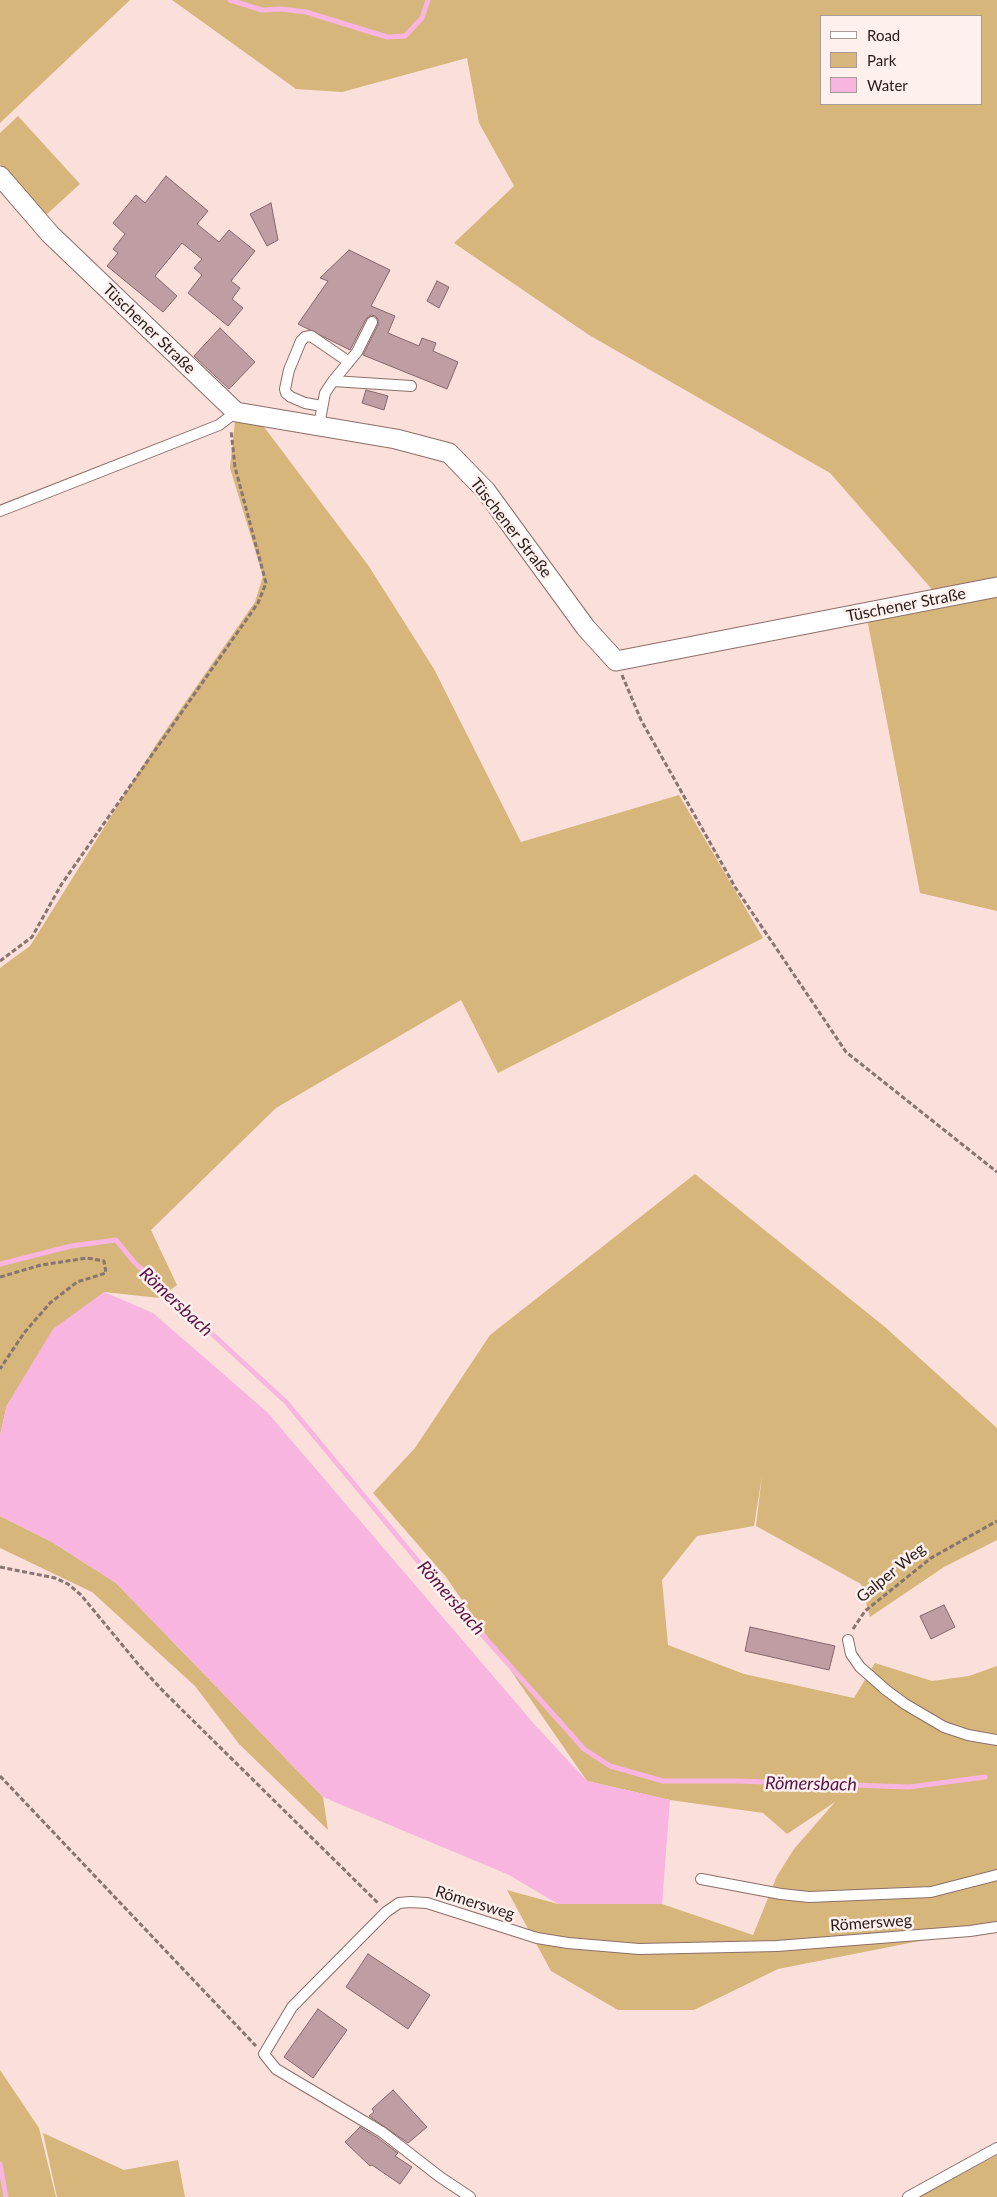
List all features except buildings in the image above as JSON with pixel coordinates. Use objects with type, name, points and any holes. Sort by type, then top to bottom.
[{"type":"street","name":"Tüschener Straße","points":[[0,176],[50,234],[236,412],[320,416],[449,453],[486,491],[586,628],[616,661],[997,587]]},
{"type":"lane","points":[[349,362],[311,336],[305,337],[301,341],[284,389],[286,393],[320,416],[325,393],[357,352],[372,322]]},
{"type":"lane","points":[[334,381],[411,386]]},
{"type":"lane","points":[[0,511],[219,425],[236,412]]},
{"type":"lane","points":[[848,1640],[851,1654],[860,1667],[905,1704],[944,1727],[968,1735],[997,1740]]},
{"type":"lane","points":[[701,1879],[781,1894],[809,1896],[931,1892],[997,1875]]},
{"type":"lane","name":"Römersweg","points":[[264,2054],[292,2007],[386,1912],[398,1904],[410,1902],[427,1903],[537,1938],[568,1943],[639,1949],[776,1946],[970,1931],[997,1927]]},
{"type":"lane","points":[[264,2054],[276,2069],[382,2132],[440,2177],[470,2197]]},
{"type":"lane","points":[[908,2197],[997,2148]]},
{"type":"path","points":[[0,960],[32,937],[61,885],[258,603],[266,583],[235,467],[231,431],[236,412]]},
{"type":"path","points":[[616,661],[640,720],[735,887],[846,1052],[997,1172]]},
{"type":"path","points":[[0,1277],[41,1265],[87,1258],[104,1261],[106,1273],[77,1282],[50,1303],[24,1333],[0,1369]]},
{"type":"path","name":"Galper Weg","points":[[848,1640],[865,1611],[887,1593],[931,1558],[997,1521]]},
{"type":"path","points":[[0,1567],[55,1578],[68,1584],[81,1595],[138,1664],[165,1693],[386,1912]]},
{"type":"path","points":[[0,1776],[264,2054]]},
{"type":"green space","points":[[0,0],[130,0],[0,123]]},
{"type":"green space","points":[[172,0],[997,0],[997,911],[920,893],[865,608],[936,594],[830,473],[589,335],[454,243],[514,186],[479,123],[467,58],[342,92],[296,89]]},
{"type":"green space","points":[[18,116],[80,184],[46,215],[0,164],[0,133]]},
{"type":"green space","points":[[236,412],[261,423],[368,565],[434,669],[521,842],[679,795],[763,938],[498,1073],[461,1000],[276,1108],[151,1230],[177,1285],[160,1298],[104,1292],[7,1405],[0,1435],[0,968],[30,946],[157,743],[255,602],[263,576],[230,468]]},
{"type":"green space","points":[[695,1174],[885,1327],[997,1428],[997,1540],[944,1567],[870,1617],[861,1584],[756,1526],[762,1476],[754,1526],[697,1536],[662,1580],[668,1645],[744,1674],[854,1698],[875,1663],[932,1681],[969,1676],[997,1666],[997,1928],[945,1936],[778,1969],[694,2010],[618,2010],[551,1971],[507,1890],[558,1904],[662,1904],[753,1935],[777,1876],[794,1849],[835,1802],[787,1834],[763,1813],[670,1800],[587,1781],[446,1577],[373,1493],[415,1448],[490,1335]]},
{"type":"green space","points":[[0,1516],[52,1542],[116,1583],[323,1797],[328,1830],[239,1744],[195,1686],[92,1592],[0,1548]]},
{"type":"green space","points":[[0,2070],[39,2128],[56,2197],[0,2197]]},
{"type":"green space","points":[[43,2133],[124,2170],[178,2160],[185,2197],[57,2197]]},
{"type":"green space","points":[[997,2155],[997,2197],[919,2197]]},
{"type":"water","points":[[104,1292],[153,1313],[267,1412],[535,1725],[587,1781],[670,1800],[662,1904],[558,1904],[509,1875],[323,1797],[116,1583],[52,1542],[0,1516],[0,1435],[7,1405],[53,1329]]},
{"type":"waterway","points":[[230,0],[262,10],[281,9],[306,12],[387,37],[405,36],[422,18],[428,0]]},
{"type":"waterway","name":"Römersbach","points":[[0,1264],[71,1246],[116,1240],[134,1262],[286,1402],[437,1584],[584,1749],[610,1766],[663,1781],[738,1781],[909,1787],[985,1777]]},
{"type":"waterway","points":[[0,2164],[6,2197]]}]
